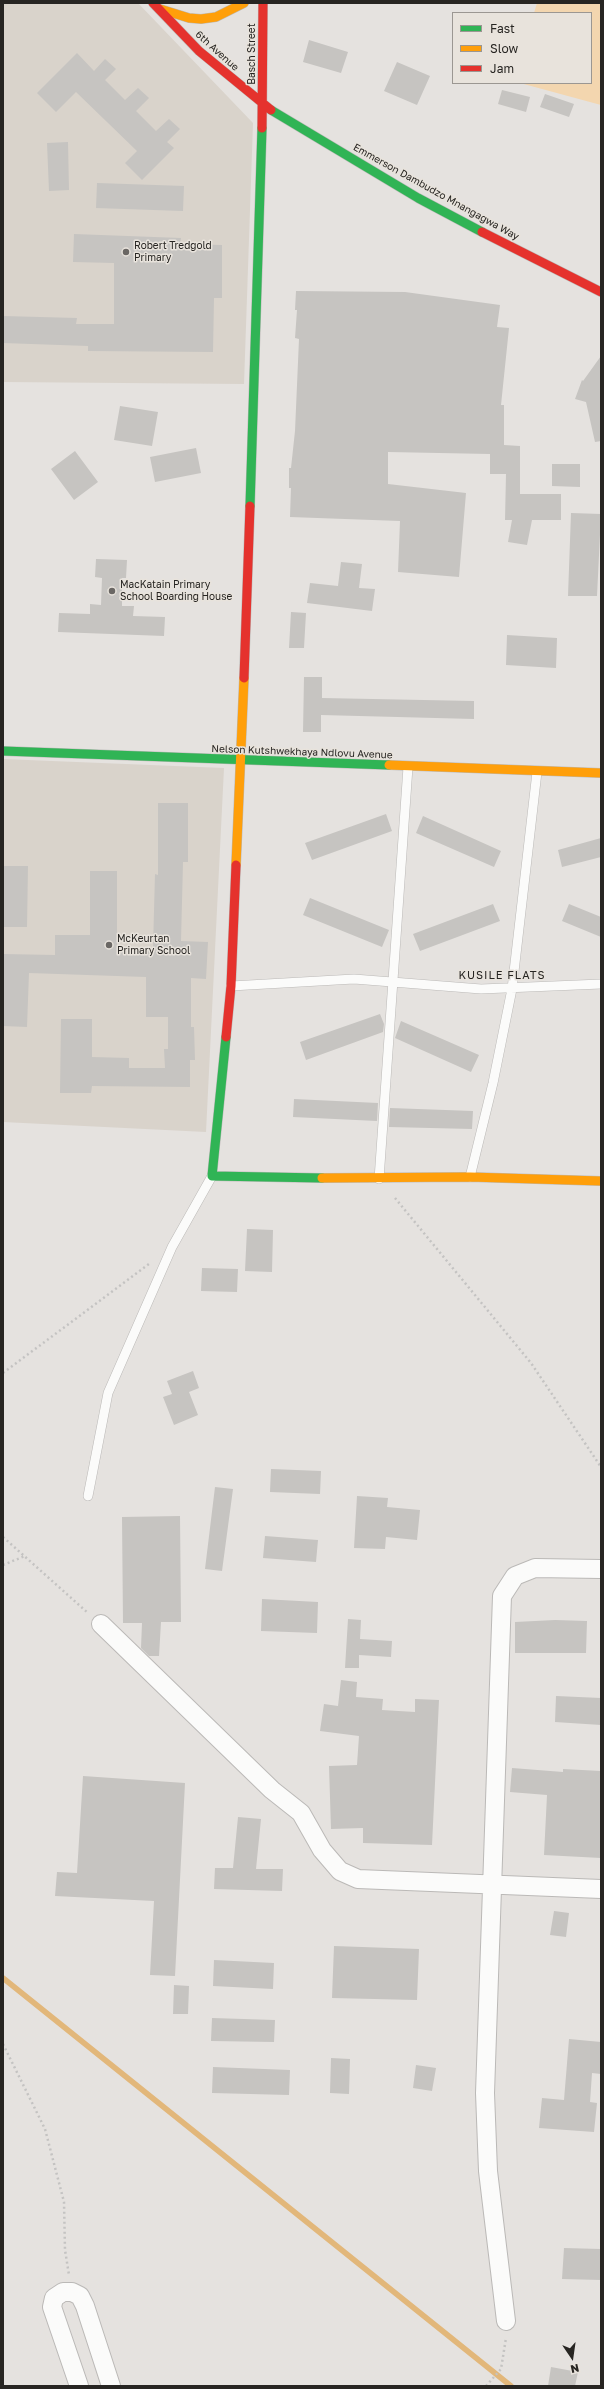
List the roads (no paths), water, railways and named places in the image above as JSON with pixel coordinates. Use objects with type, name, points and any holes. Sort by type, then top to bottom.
[{"type":"street","points":[[156,6],[189,18],[201,19],[216,17],[244,3]]},
{"type":"street","name":"Basch Street","points":[[212,1176],[231,986],[241,761],[263,105],[263,3]]},
{"type":"street","name":"6th Avenue","points":[[156,6],[198,51],[263,105]]},
{"type":"street","name":"Emmerson Dambudzo Mnangagwa Way","points":[[263,105],[418,198],[532,259],[601,292]]},
{"type":"street","name":"Nelson Kutshwekhaya Ndlovu Avenue","points":[[3,751],[537,772],[601,773]]},
{"type":"street","points":[[212,1176],[379,1180],[470,1177],[601,1181]]},
{"type":"street","points":[[506,2321],[488,2171],[485,2092],[502,1596],[515,1576],[535,1568],[601,1569]]},
{"type":"street","points":[[100,1624],[272,1790],[301,1813],[322,1850],[340,1871],[358,1879],[493,1886],[601,1889]]},
{"type":"street","points":[[79,2386],[52,2307],[54,2298],[62,2292],[72,2292],[80,2296],[85,2306],[111,2386]]},
{"type":"lane","points":[[379,1180],[408,767]]},
{"type":"lane","points":[[470,1177],[493,1083],[512,989],[537,772]]},
{"type":"lane","points":[[231,986],[354,979],[393,983],[512,989],[601,984]]},
{"type":"lane","points":[[88,1496],[108,1393],[172,1247],[212,1176]]},
{"type":"waterway","points":[[3,1978],[511,2386]]},
{"type":"place","name":"Robert Tredgold Primary","points":[[126,252]]},
{"type":"place","name":"MacKatain Primary School Boarding House","points":[[112,591]]},
{"type":"place","name":"McKeurtan Primary School","points":[[109,945]]},
{"type":"district","name":"KUSILE FLATS","points":[[502,976]]}]
